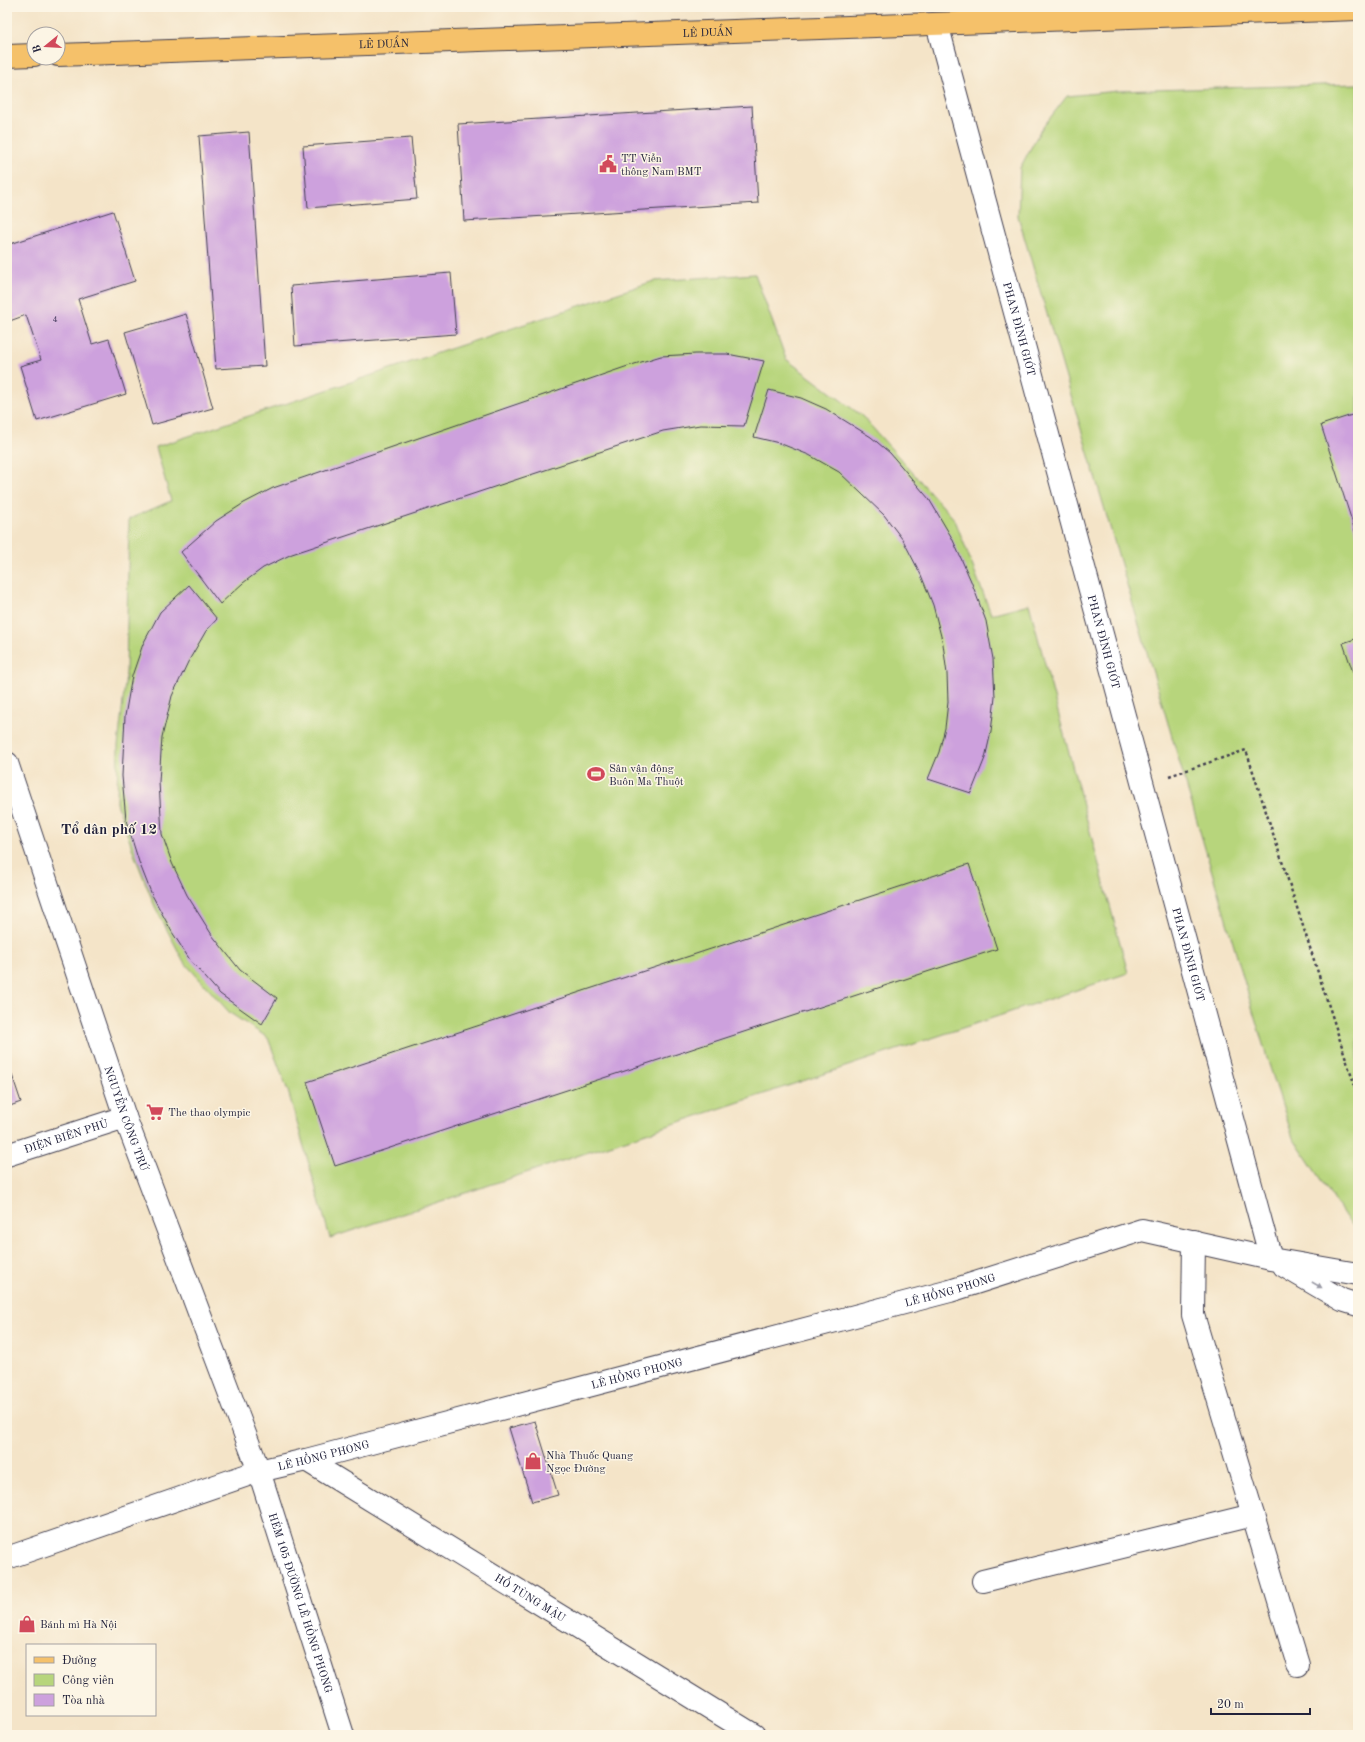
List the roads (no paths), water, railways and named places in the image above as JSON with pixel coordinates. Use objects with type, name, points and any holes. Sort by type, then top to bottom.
[{"type":"main road","name":"LÊ DUẨN","points":[[66,54],[1358,9]]},
{"type":"main road","points":[[7,56],[26,55]]},
{"type":"street","name":"PHAN ĐÌNH GIÓT","points":[[937,24],[1271,1258]]},
{"type":"street","name":"NGUYỄN CÔNG TRỨ","points":[[7,763],[126,1117],[259,1471]]},
{"type":"street","name":"ĐIỆN BIÊN PHỦ","points":[[7,1156],[126,1117]]},
{"type":"street","name":"LÊ HỒNG PHONG","points":[[7,1558],[259,1471],[306,1460],[950,1291],[1142,1230],[1271,1258],[1358,1274]]},
{"type":"street","points":[[1194,1241],[1194,1315],[1298,1665]]},
{"type":"street","name":"LÊ HỒNG PHONG","points":[[1271,1258],[1342,1300],[1358,1305]]},
{"type":"street","name":"HỒ TÙNG MẬU","points":[[306,1460],[754,1735]]},
{"type":"street","name":"HẺM 105 ĐƯỜNG LÊ HỒNG PHONG","points":[[259,1471],[343,1735]]},
{"type":"street","points":[[983,1581],[1253,1515]]},
{"type":"place","name":"TT Viễn thông Nam BMT","points":[[608,164]]},
{"type":"place","name":"Sân vận động Buôn Ma Thuột","points":[[596,774]]},
{"type":"place","name":"The thao olympic","points":[[155,1112]]},
{"type":"place","name":"Nhà Thuốc Quang Ngọc Đường","points":[[533,1461]]},
{"type":"place","name":"Bánh mì Hà Nội","points":[[27,1624]]},
{"type":"district","name":"Tổ dân phố 12","points":[[109,829]]}]
